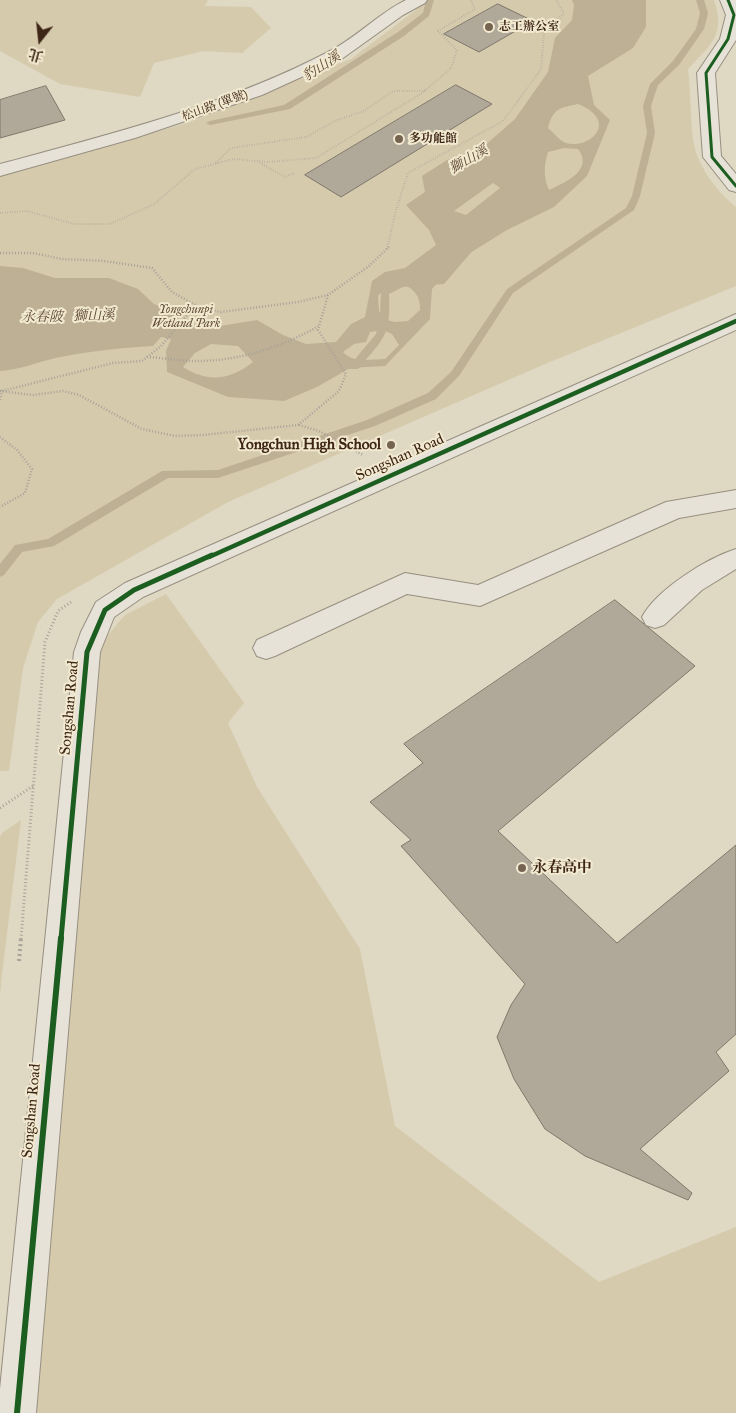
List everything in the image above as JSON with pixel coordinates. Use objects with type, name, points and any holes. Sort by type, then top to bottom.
[{"type":"street","points":[[728,0],[734,15],[728,39],[706,74],[706,92],[712,157],[736,186]]},
{"type":"street","name":"松山路 (單號)","points":[[0,170],[155,128],[247,95],[338,54],[415,1]]},
{"type":"street","name":"Songshan Road","points":[[17,1413],[87,652],[105,610],[134,590],[736,321]]},
{"type":"street","points":[[266,648],[405,583],[480,596],[675,509],[736,499]]},
{"type":"street","points":[[655,617],[696,582],[727,561],[736,560]]},
{"type":"path","points":[[0,213],[27,211],[74,224],[110,224],[154,204],[194,170],[233,159],[257,161],[316,158],[425,91],[451,68],[457,50],[438,31],[475,9],[471,0]]},
{"type":"path","points":[[1,391],[113,363],[142,361],[161,346],[194,307],[221,312],[298,302],[328,295],[369,266],[389,247],[396,210],[408,173],[503,121],[540,69],[544,33],[564,13],[556,0]]},
{"type":"path","points":[[215,164],[231,148],[306,137],[337,120],[364,111],[393,91],[425,91]]},
{"type":"path","points":[[257,161],[285,177],[294,173]]},
{"type":"path","points":[[0,253],[33,253],[62,259],[104,261],[152,268],[172,292],[202,308]]},
{"type":"path","points":[[298,425],[339,391],[346,374],[318,330],[328,295]]},
{"type":"path","points":[[147,357],[198,361],[257,352],[287,343],[319,326]]},
{"type":"path","points":[[0,400],[1,391]]},
{"type":"path","points":[[1,391],[33,395],[63,391],[79,395],[142,429],[175,436],[298,425],[319,431],[359,453]]},
{"type":"path","points":[[0,437],[17,450],[32,469],[25,492],[0,507]]},
{"type":"path","points":[[0,808],[33,785]]},
{"type":"green space","points":[[0,0],[208,0],[205,6],[251,7],[271,28],[242,53],[203,51],[154,63],[140,97],[60,84],[0,51]]},
{"type":"green space","name":"Yongchunpi Wetland Park","points":[[423,0],[714,0],[718,22],[717,31],[709,45],[688,69],[692,130],[698,158],[708,176],[721,193],[736,207],[736,286],[545,364],[228,502],[57,599],[38,622],[23,668],[9,771],[0,771],[0,176],[187,123],[351,59],[416,10]]},
{"type":"green space","points":[[166,594],[244,703],[228,723],[257,787],[360,949],[395,1126],[599,1282],[736,1227],[736,1413],[30,1413],[96,649],[125,615]]},
{"type":"green space","points":[[21,820],[0,995],[0,837],[2,833]]},
{"type":"water","name":"永春陂","points":[[572,0],[646,0],[646,27],[633,48],[588,76],[594,105],[610,120],[587,176],[554,207],[507,230],[457,261],[432,289],[430,319],[385,366],[350,368],[317,387],[284,401],[228,397],[167,372],[166,351],[171,339],[161,337],[153,346],[80,353],[0,371],[0,266],[23,268],[55,278],[109,278],[138,289],[154,304],[179,313],[179,320],[208,328],[257,320],[283,335],[306,344],[336,342],[351,324],[365,317],[372,281],[385,272],[405,268],[436,245],[429,230],[406,205],[425,192],[422,176],[447,160],[474,155],[515,119],[548,72],[555,38],[572,20],[574,5]],"holes":[[[578,104],[591,111],[597,118],[599,126],[597,132],[584,142],[566,143],[548,128],[552,116],[562,108]],[[564,148],[578,149],[582,156],[583,163],[576,174],[549,190],[545,166],[548,152]],[[493,183],[500,188],[466,215],[454,211]],[[399,283],[408,287],[417,296],[420,310],[408,321],[395,322],[383,319],[379,311],[378,296],[384,289]],[[383,330],[392,334],[399,345],[385,359],[357,359],[347,356],[343,352],[354,344],[366,342],[370,332]],[[211,344],[238,346],[253,362],[236,373],[219,377],[201,376],[183,367],[195,353]]]},
{"type":"building","name":"志工辦公室","points":[[498,4],[533,21],[479,52],[444,34]]},
{"type":"building","name":"多功能館","points":[[456,85],[492,104],[341,197],[305,175]]},
{"type":"building","points":[[46,86],[65,120],[0,138],[0,100]]},
{"type":"building","points":[[615,600],[695,666],[498,831],[617,943],[736,845],[736,1034],[716,1052],[729,1071],[640,1149],[692,1193],[688,1200],[585,1156],[545,1129],[514,1079],[497,1037],[511,1005],[525,984],[401,846],[411,840],[370,802],[423,763],[404,744]]},
{"type":"waterway","name":"豹山溪","points":[[210,123],[287,107],[401,34],[426,14],[430,0]]},
{"type":"waterway","points":[[0,572],[19,548],[50,543],[166,474],[218,474],[371,423],[432,396],[455,374],[510,291],[630,210],[636,196],[651,133],[647,106],[654,84],[676,63],[700,29],[704,13],[700,0]]},
{"type":"waterway","name":"獅山溪","points":[[347,367],[354,367],[381,335],[385,316],[384,292],[401,284],[441,282],[471,247]]},
{"type":"cycle path","points":[[728,0],[734,15],[728,39],[706,73],[712,157],[736,186]]},
{"type":"cycle path","points":[[17,1413],[87,652],[105,610],[134,590],[736,321]]},
{"type":"place","name":"志工辦公室","points":[[489,27]]},
{"type":"place","name":"多功能館","points":[[399,139]]},
{"type":"place","name":"Yongchun High School","points":[[391,445]]},
{"type":"place","name":"永春高中","points":[[522,868]]}]
